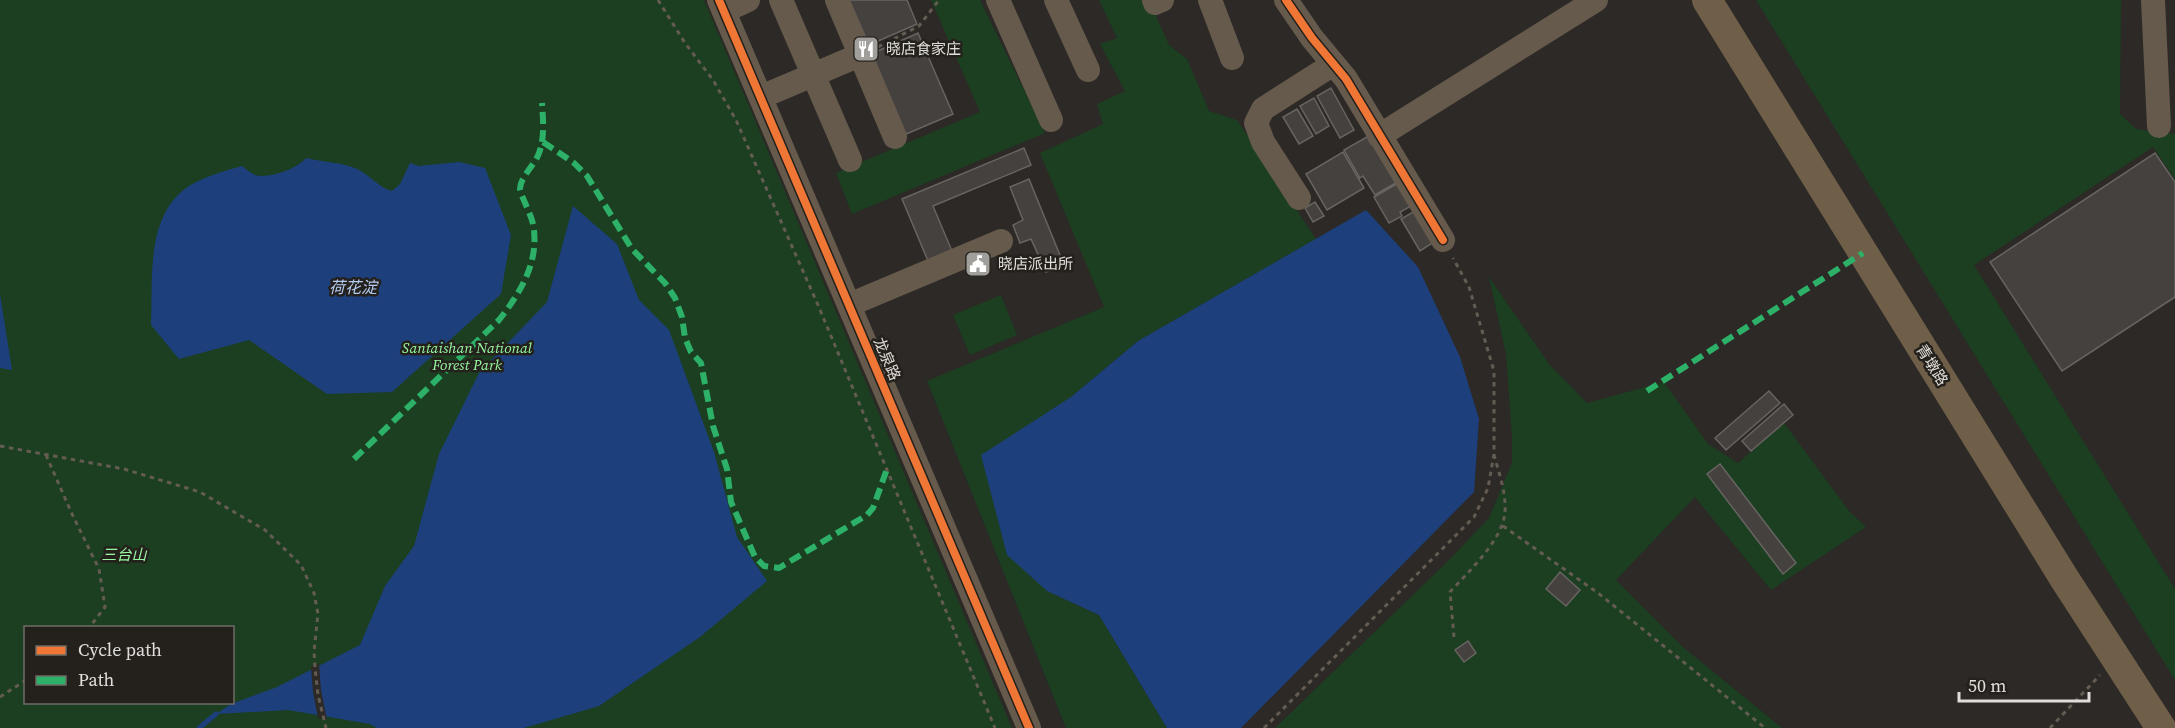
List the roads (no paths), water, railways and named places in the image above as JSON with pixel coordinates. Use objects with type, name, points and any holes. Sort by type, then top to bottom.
[{"type":"main road","name":"青墩路","points":[[1707,0],[2160,728]]},
{"type":"street","points":[[722,5],[748,0]]},
{"type":"street","points":[[781,0],[849,160]]},
{"type":"street","points":[[837,0],[896,137]]},
{"type":"street","points":[[998,0],[1051,120]]},
{"type":"street","points":[[1056,0],[1088,70]]},
{"type":"street","points":[[1154,0],[1155,3],[1162,0]]},
{"type":"street","points":[[1210,0],[1232,58]]},
{"type":"street","points":[[1286,0],[1332,65],[1346,80],[1443,240]]},
{"type":"street","points":[[1378,136],[1596,0]]},
{"type":"street","points":[[2153,0],[2159,126]]},
{"type":"street","name":"龙泉路","points":[[722,5],[1029,728]]},
{"type":"street","points":[[760,97],[860,55]]},
{"type":"street","points":[[1299,198],[1263,142],[1256,123],[1263,109],[1332,65]]},
{"type":"street","points":[[849,304],[1001,241]]},
{"type":"water","name":"荷花淀","points":[[306,158],[351,167],[392,191],[400,184],[410,163],[419,166],[459,162],[485,168],[511,235],[501,294],[392,392],[327,394],[249,340],[179,359],[151,325],[154,249],[165,213],[175,198],[195,183],[242,166],[255,175],[268,176],[290,169]]},
{"type":"water","points":[[573,206],[617,244],[639,300],[669,330],[714,452],[737,537],[767,581],[700,637],[599,706],[524,728],[377,728],[370,724],[288,710],[216,714],[231,704],[277,687],[360,645],[385,586],[414,546],[439,454],[479,373],[547,302]]},
{"type":"water","points":[[1366,210],[1418,267],[1460,357],[1479,419],[1474,492],[1241,728],[1167,728],[1099,615],[1047,591],[1007,555],[981,455],[1071,397],[1138,341]]},
{"type":"water","points":[[0,294],[12,370],[0,368]]},
{"type":"waterway","points":[[199,728],[216,714]]},
{"type":"place","name":"晓店食家庄","points":[[866,49]]},
{"type":"place","name":"晓店派出所","points":[[978,264]]},
{"type":"park label","name":"Santaishan National Forest Park","points":[[467,356]]},
{"type":"park label","name":"三台山","points":[[124,555]]}]
